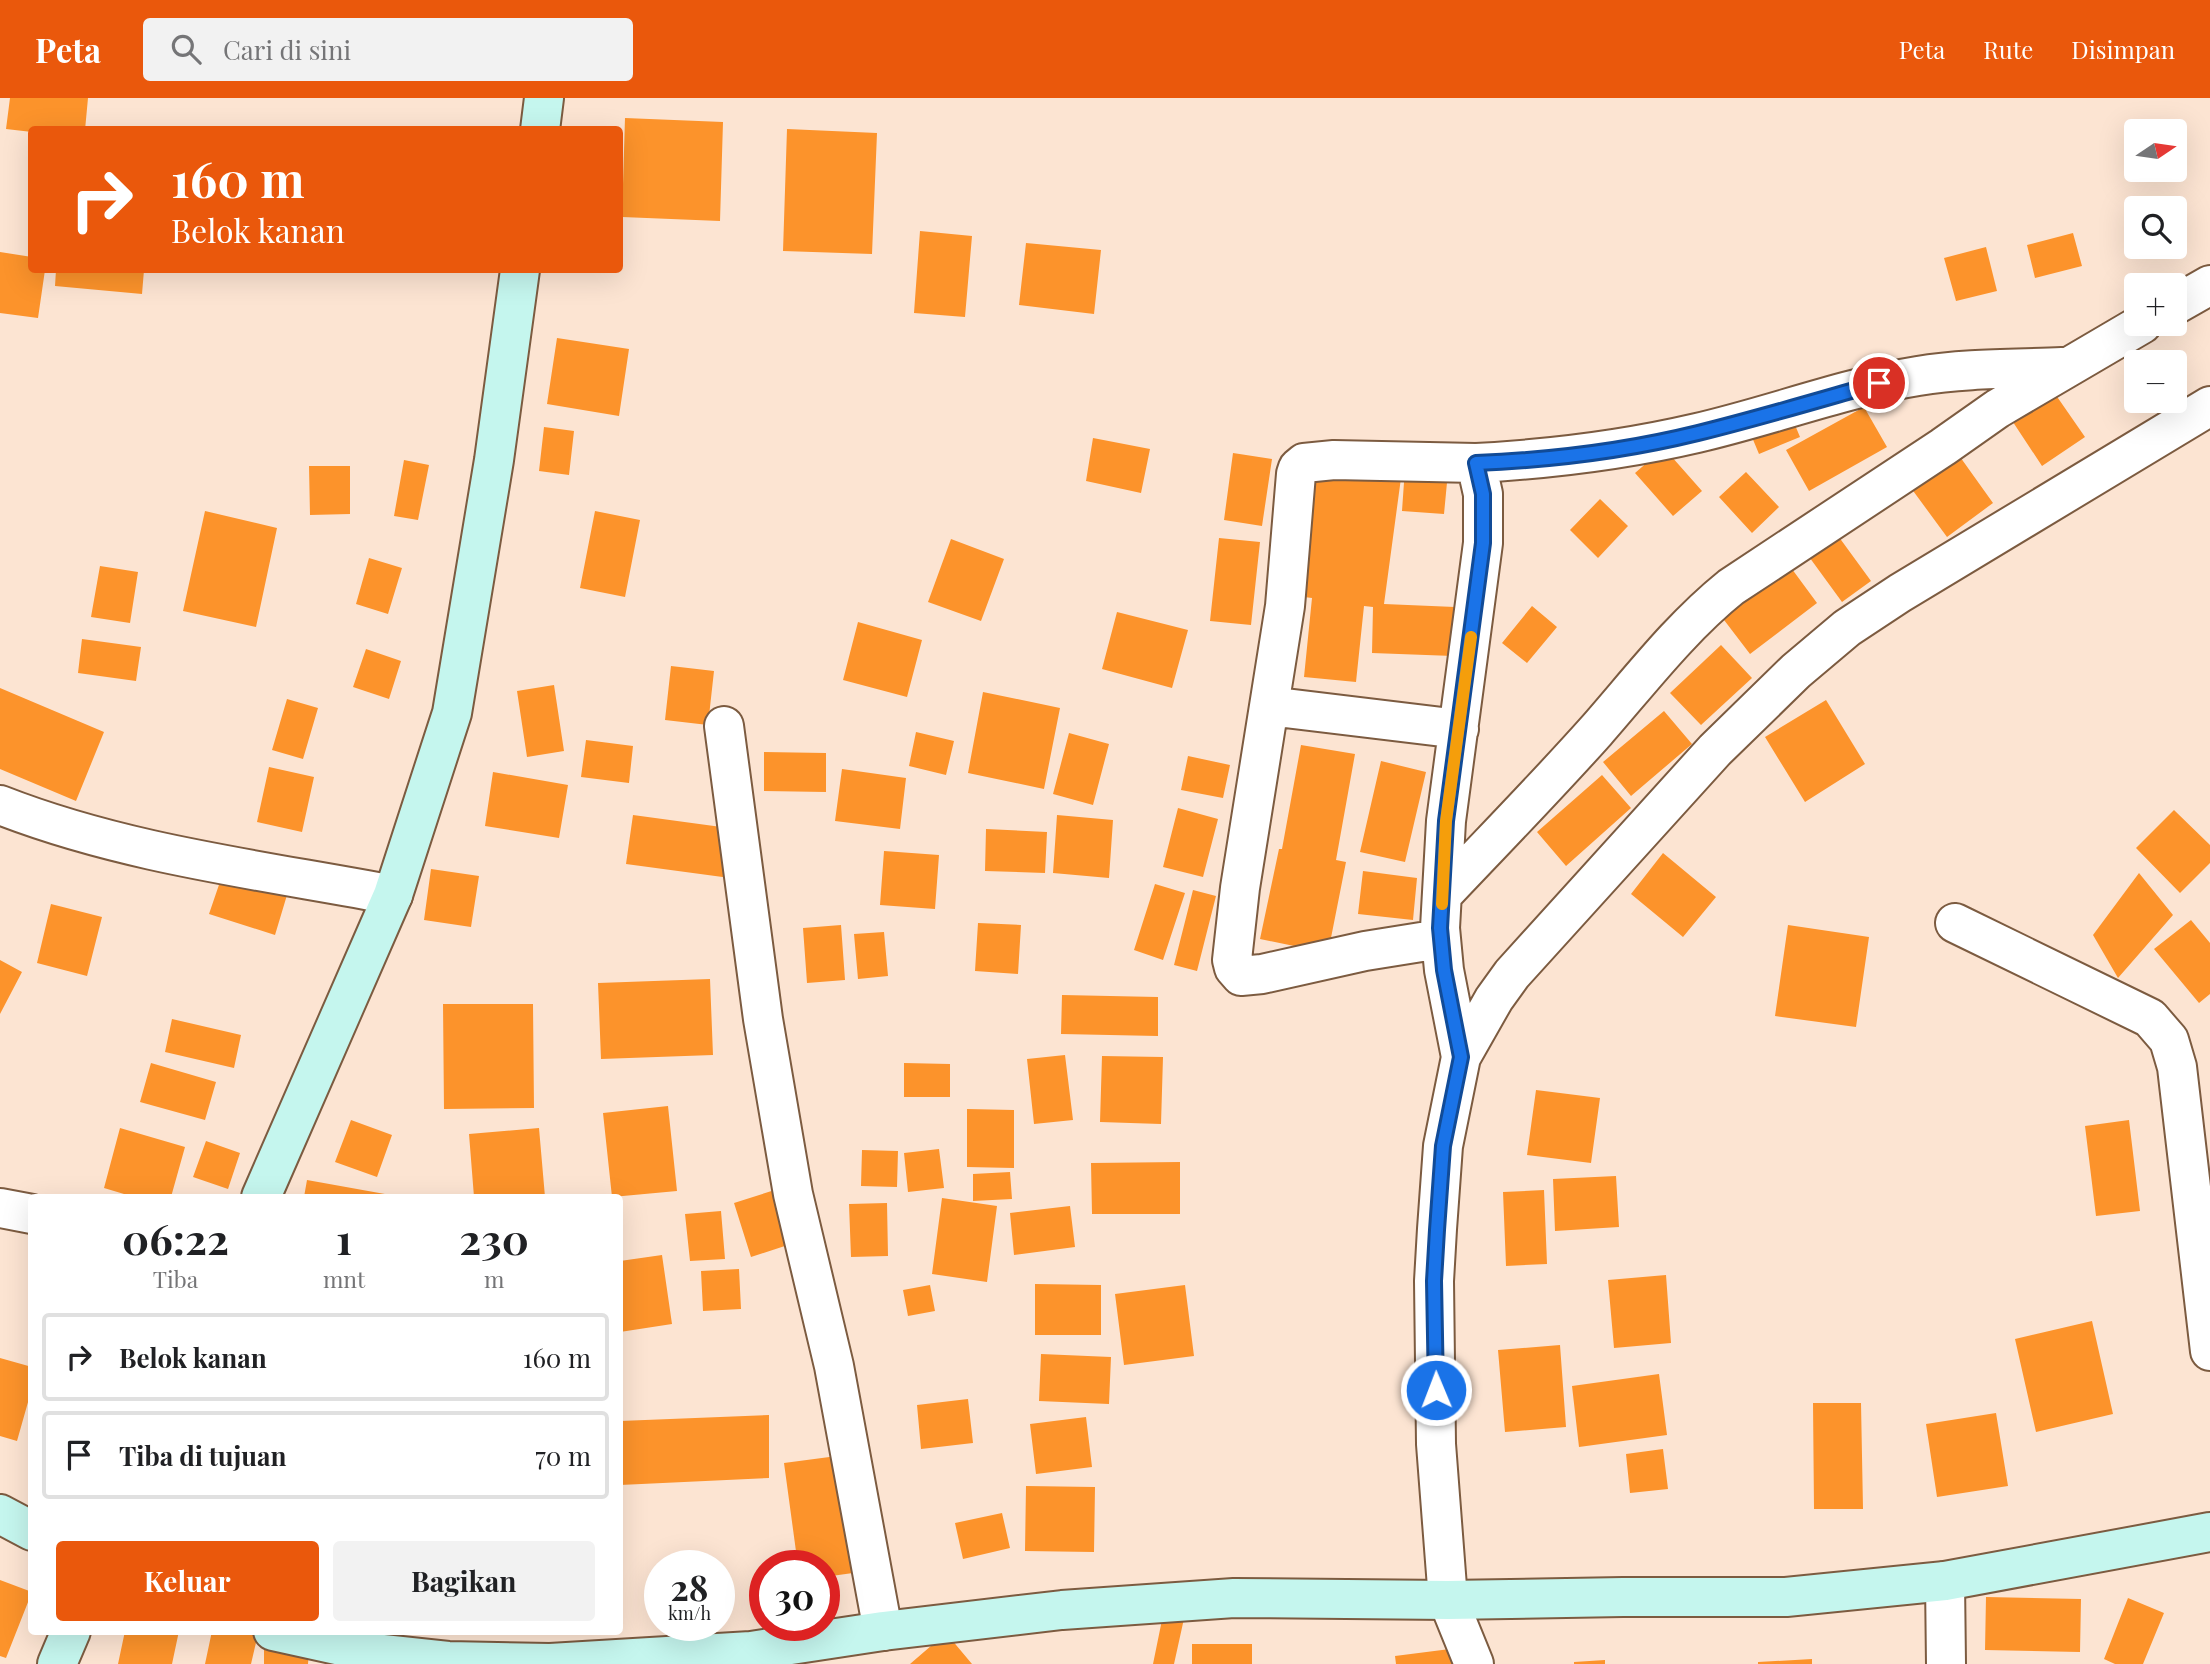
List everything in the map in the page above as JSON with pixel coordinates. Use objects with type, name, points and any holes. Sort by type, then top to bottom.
[{"type":"street","points":[[262,1194],[393,895],[452,713],[494,460],[520,273]]},
{"type":"street","points":[[2187,298],[2210,285]]},
{"type":"street","points":[[1443,894],[1554,778],[1713,601],[1997,408],[2124,334]]},
{"type":"street","points":[[1440,939],[1365,951],[1262,974],[1241,976],[1232,960],[1236,917],[1285,606],[1296,474],[1300,465],[1334,460],[1476,463],[1539,460],[1698,433],[1879,383],[1920,375],[2066,367]]},
{"type":"street","points":[[1474,1664],[1448,1600],[1436,1444],[1434,1281],[1443,1146],[1461,1057],[1494,999],[1511,974],[1715,750],[1796,671],[1847,628],[1900,593],[2210,406]]},
{"type":"street","points":[[1461,1057],[1440,939],[1446,821],[1483,543],[1483,494],[1476,463]]},
{"type":"street","points":[[1269,706],[1459,729]]},
{"type":"street","points":[[724,726],[763,1019],[793,1194],[834,1366],[883,1631]]},
{"type":"street","points":[[0,805],[92,836],[157,851],[393,895]]},
{"type":"street","points":[[1955,923],[2150,1018],[2169,1040],[2177,1067],[2210,1351]]},
{"type":"street","points":[[0,1208],[28,1213]]},
{"type":"street","points":[[0,1514],[28,1529]]},
{"type":"street","points":[[290,1635],[373,1653],[447,1663],[767,1657],[883,1631],[1062,1610],[1234,1598],[1448,1600],[1786,1597],[1945,1581],[2210,1532]]},
{"type":"street","points":[[1945,1581],[1946,1664]]},
{"type":"street","points":[[57,1664],[69,1635]]},
{"type":"building","points":[[10,98],[88,98],[85,126],[28,126],[28,132],[6,129]]},
{"type":"building","points":[[625,118],[723,122],[720,221],[623,217]]},
{"type":"building","points":[[787,129],[877,133],[872,254],[783,251]]},
{"type":"building","points":[[920,231],[972,236],[965,317],[914,313]]},
{"type":"building","points":[[2073,233],[2082,266],[2035,278],[2027,245]]},
{"type":"building","points":[[1026,243],[1101,250],[1094,314],[1019,305]]},
{"type":"building","points":[[1986,247],[1997,291],[1956,301],[1944,258]]},
{"type":"building","points":[[0,252],[28,256],[28,273],[45,273],[38,318],[0,313]]},
{"type":"building","points":[[56,273],[144,273],[142,294],[55,286]]},
{"type":"building","points":[[557,338],[629,349],[619,416],[547,404]]},
{"type":"building","points":[[2051,388],[2085,437],[2042,466],[2009,416]]},
{"type":"building","points":[[1864,407],[1887,447],[1809,491],[1786,450]]},
{"type":"building","points":[[1790,413],[1800,437],[1759,454],[1749,430]]},
{"type":"building","points":[[544,427],[574,431],[569,475],[539,471]]},
{"type":"building","points":[[1093,438],[1150,449],[1141,493],[1086,481]]},
{"type":"building","points":[[1664,448],[1702,491],[1673,516],[1635,473]]},
{"type":"building","points":[[1233,453],[1272,459],[1262,526],[1224,520]]},
{"type":"building","points":[[1958,454],[1993,503],[1947,537],[1911,488]]},
{"type":"building","points":[[404,460],[429,465],[418,520],[394,516]]},
{"type":"building","points":[[309,466],[350,466],[350,514],[310,515]]},
{"type":"building","points":[[1313,466],[1401,478],[1384,604],[1455,607],[1453,656],[1372,653],[1373,607],[1364,606],[1356,682],[1304,677],[1312,598],[1296,596]]},
{"type":"building","points":[[1405,468],[1448,472],[1444,514],[1402,511]]},
{"type":"building","points":[[1746,472],[1779,507],[1752,533],[1719,497]]},
{"type":"building","points":[[1600,499],[1628,526],[1598,558],[1570,530]]},
{"type":"building","points":[[205,511],[277,528],[256,627],[183,611]]},
{"type":"building","points":[[595,511],[640,520],[625,597],[580,588]]},
{"type":"building","points":[[1836,533],[1871,581],[1842,602],[1807,554]]},
{"type":"building","points":[[1219,538],[1260,542],[1251,625],[1210,621]]},
{"type":"building","points":[[951,539],[1004,559],[981,621],[928,602]]},
{"type":"building","points":[[369,558],[402,568],[388,614],[356,604]]},
{"type":"building","points":[[1789,565],[1817,603],[1750,654],[1721,616]]},
{"type":"building","points":[[100,566],[138,572],[130,623],[91,617]]},
{"type":"building","points":[[1532,606],[1557,627],[1527,663],[1502,643]]},
{"type":"building","points":[[1117,612],[1188,630],[1172,688],[1102,669]]},
{"type":"building","points":[[858,622],[922,640],[907,697],[843,680]]},
{"type":"building","points":[[82,639],[141,647],[136,681],[78,673]]},
{"type":"building","points":[[1721,645],[1752,678],[1701,725],[1670,693]]},
{"type":"building","points":[[366,649],[401,661],[389,699],[353,687]]},
{"type":"building","points":[[671,666],[714,671],[708,725],[665,720]]},
{"type":"building","points":[[554,685],[564,751],[527,757],[517,691]]},
{"type":"building","points":[[0,688],[104,732],[76,801],[0,769]]},
{"type":"building","points":[[983,692],[1060,708],[1044,789],[968,773]]},
{"type":"building","points":[[287,699],[318,708],[303,759],[272,750]]},
{"type":"building","points":[[1826,700],[1865,764],[1805,802],[1765,737]]},
{"type":"building","points":[[1664,711],[1692,744],[1631,796],[1603,762]]},
{"type":"building","points":[[916,732],[954,741],[946,775],[909,766]]},
{"type":"building","points":[[1069,733],[1109,744],[1093,805],[1053,794]]},
{"type":"building","points":[[586,740],[633,746],[629,783],[581,777]]},
{"type":"building","points":[[1301,745],[1355,754],[1336,860],[1346,862],[1328,953],[1260,939],[1279,849],[1282,849]]},
{"type":"building","points":[[764,752],[826,753],[826,792],[764,791]]},
{"type":"building","points":[[1188,756],[1230,765],[1223,798],[1181,790]]},
{"type":"building","points":[[1381,761],[1426,772],[1405,862],[1360,852]]},
{"type":"building","points":[[269,767],[314,777],[302,832],[257,822]]},
{"type":"building","points":[[842,769],[906,778],[900,829],[835,821]]},
{"type":"building","points":[[493,772],[568,785],[559,838],[485,826]]},
{"type":"building","points":[[1602,775],[1631,808],[1566,866],[1537,832]]},
{"type":"building","points":[[1178,808],[1218,819],[1203,877],[1163,867]]},
{"type":"building","points":[[2174,810],[2210,845],[2210,863],[2180,893],[2136,848]]},
{"type":"building","points":[[633,815],[736,829],[730,878],[626,864]]},
{"type":"building","points":[[1057,815],[1113,820],[1109,878],[1053,873]]},
{"type":"building","points":[[986,829],[1047,832],[1045,873],[985,871]]},
{"type":"building","points":[[884,851],[939,855],[935,909],[880,905]]},
{"type":"building","points":[[1663,853],[1716,897],[1683,937],[1631,894]]},
{"type":"building","points":[[431,869],[479,876],[471,927],[424,920]]},
{"type":"building","points":[[1363,871],[1417,878],[1413,920],[1358,914]]},
{"type":"building","points":[[223,873],[287,895],[275,935],[209,914]]},
{"type":"building","points":[[2139,873],[2173,915],[2118,978],[2093,935]]},
{"type":"building","points":[[1155,884],[1185,893],[1163,960],[1134,950]]},
{"type":"building","points":[[1193,890],[1216,896],[1197,971],[1174,965]]},
{"type":"building","points":[[51,904],[102,917],[87,976],[37,963]]},
{"type":"building","points":[[2191,920],[2210,943],[2210,994],[2199,1003],[2154,949]]},
{"type":"building","points":[[978,923],[1021,925],[1018,974],[975,971]]},
{"type":"building","points":[[841,925],[845,980],[807,983],[803,928]]},
{"type":"building","points":[[1788,925],[1869,937],[1856,1027],[1775,1016]]},
{"type":"building","points":[[884,932],[888,976],[858,979],[854,934]]},
{"type":"building","points":[[0,960],[22,972],[0,1014]]},
{"type":"building","points":[[710,979],[713,1055],[601,1059],[598,983]]},
{"type":"building","points":[[1062,995],[1158,997],[1158,1036],[1061,1034]]},
{"type":"building","points":[[443,1004],[533,1004],[534,1108],[444,1109]]},
{"type":"building","points":[[172,1019],[241,1035],[234,1068],[165,1052]]},
{"type":"building","points":[[1065,1055],[1073,1120],[1034,1124],[1027,1059]]},
{"type":"building","points":[[1102,1056],[1163,1057],[1161,1124],[1100,1122]]},
{"type":"building","points":[[151,1063],[216,1082],[205,1120],[140,1102]]},
{"type":"building","points":[[904,1063],[950,1064],[950,1097],[904,1097]]},
{"type":"building","points":[[1536,1090],[1600,1098],[1591,1163],[1527,1155]]},
{"type":"building","points":[[668,1106],[677,1191],[623,1196],[612,1194],[603,1113]]},
{"type":"building","points":[[967,1109],[1014,1110],[1014,1168],[967,1167]]},
{"type":"building","points":[[351,1120],[392,1135],[377,1177],[335,1162]]},
{"type":"building","points":[[2129,1120],[2140,1211],[2096,1216],[2085,1126]]},
{"type":"building","points":[[120,1128],[185,1147],[172,1194],[124,1194],[104,1188]]},
{"type":"building","points":[[539,1128],[545,1194],[474,1194],[469,1134]]},
{"type":"building","points":[[206,1141],[240,1153],[228,1189],[193,1177]]},
{"type":"building","points":[[939,1149],[944,1188],[908,1192],[904,1153]]},
{"type":"building","points":[[862,1150],[898,1151],[897,1187],[861,1186]]},
{"type":"building","points":[[1180,1162],[1180,1214],[1092,1214],[1091,1163]]},
{"type":"building","points":[[1010,1172],[1012,1199],[973,1201],[973,1174]]},
{"type":"building","points":[[1616,1176],[1619,1227],[1555,1231],[1553,1179]]},
{"type":"building","points":[[307,1180],[385,1194],[305,1194]]},
{"type":"building","points":[[781,1188],[797,1242],[751,1257],[734,1203]]},
{"type":"building","points":[[1544,1190],[1547,1264],[1506,1266],[1503,1192]]},
{"type":"building","points":[[942,1198],[997,1206],[987,1282],[932,1274]]},
{"type":"building","points":[[887,1203],[888,1256],[851,1257],[849,1204]]},
{"type":"building","points":[[1070,1206],[1075,1247],[1014,1255],[1010,1213]]},
{"type":"building","points":[[721,1211],[725,1259],[690,1261],[685,1214]]},
{"type":"building","points":[[662,1255],[672,1324],[623,1332],[623,1261]]},
{"type":"building","points":[[739,1269],[741,1309],[703,1311],[701,1271]]},
{"type":"building","points":[[1666,1275],[1671,1343],[1614,1348],[1608,1280]]},
{"type":"building","points":[[1035,1284],[1101,1285],[1101,1335],[1035,1335]]},
{"type":"building","points":[[930,1285],[935,1311],[908,1316],[903,1290]]},
{"type":"building","points":[[1185,1285],[1194,1356],[1124,1365],[1115,1294]]},
{"type":"building","points":[[2092,1321],[2113,1414],[2036,1432],[2015,1339]]},
{"type":"building","points":[[1560,1345],[1566,1427],[1505,1432],[1498,1350]]},
{"type":"building","points":[[1041,1354],[1111,1357],[1109,1404],[1039,1401]]},
{"type":"building","points":[[0,1358],[28,1366],[28,1402],[17,1441],[0,1436]]},
{"type":"building","points":[[1659,1374],[1667,1435],[1579,1447],[1572,1386]]},
{"type":"building","points":[[968,1399],[973,1443],[921,1449],[917,1405]]},
{"type":"building","points":[[1813,1403],[1861,1403],[1863,1509],[1814,1509]]},
{"type":"building","points":[[1996,1413],[2008,1486],[1937,1497],[1926,1424]]},
{"type":"building","points":[[769,1415],[769,1478],[623,1485],[623,1421]]},
{"type":"building","points":[[1086,1417],[1092,1467],[1036,1474],[1030,1424]]},
{"type":"building","points":[[1663,1449],[1668,1489],[1630,1493],[1626,1454]]},
{"type":"building","points":[[837,1456],[853,1573],[840,1575],[840,1550],[796,1550],[784,1463]]},
{"type":"building","points":[[1026,1486],[1095,1487],[1094,1552],[1025,1551]]},
{"type":"building","points":[[1002,1513],[1010,1548],[963,1559],[955,1523]]},
{"type":"building","points":[[0,1580],[28,1590],[28,1602],[6,1658],[0,1656]]},
{"type":"building","points":[[1986,1597],[2081,1599],[2080,1652],[1985,1650]]},
{"type":"building","points":[[2128,1598],[2164,1613],[2143,1664],[2115,1664],[2104,1659]]},
{"type":"building","points":[[1164,1610],[1185,1614],[1174,1664],[1153,1664]]},
{"type":"building","points":[[946,1633],[972,1664],[910,1664]]},
{"type":"building","points":[[124,1635],[178,1635],[172,1664],[118,1664]]},
{"type":"building","points":[[211,1635],[258,1635],[251,1664],[205,1664]]},
{"type":"building","points":[[1192,1644],[1252,1644],[1252,1664],[1192,1664]]},
{"type":"building","points":[[264,1648],[309,1650],[308,1664],[264,1664]]},
{"type":"building","points":[[1450,1649],[1452,1664],[1396,1664],[1395,1656]]},
{"type":"building","points":[[1812,1659],[1812,1664],[1758,1664],[1758,1662]]},
{"type":"building","points":[[1605,1660],[1605,1664],[1574,1664],[1574,1662]]},
{"type":"slow traffic","points":[[1442,904],[1446,821],[1471,637]]},
{"type":"route","points":[[1436,1390],[1434,1281],[1443,1146],[1461,1057],[1444,970],[1440,928],[1446,821],[1483,543],[1483,494],[1476,463],[1539,460],[1651,443],[1698,433],[1879,383]]}]
